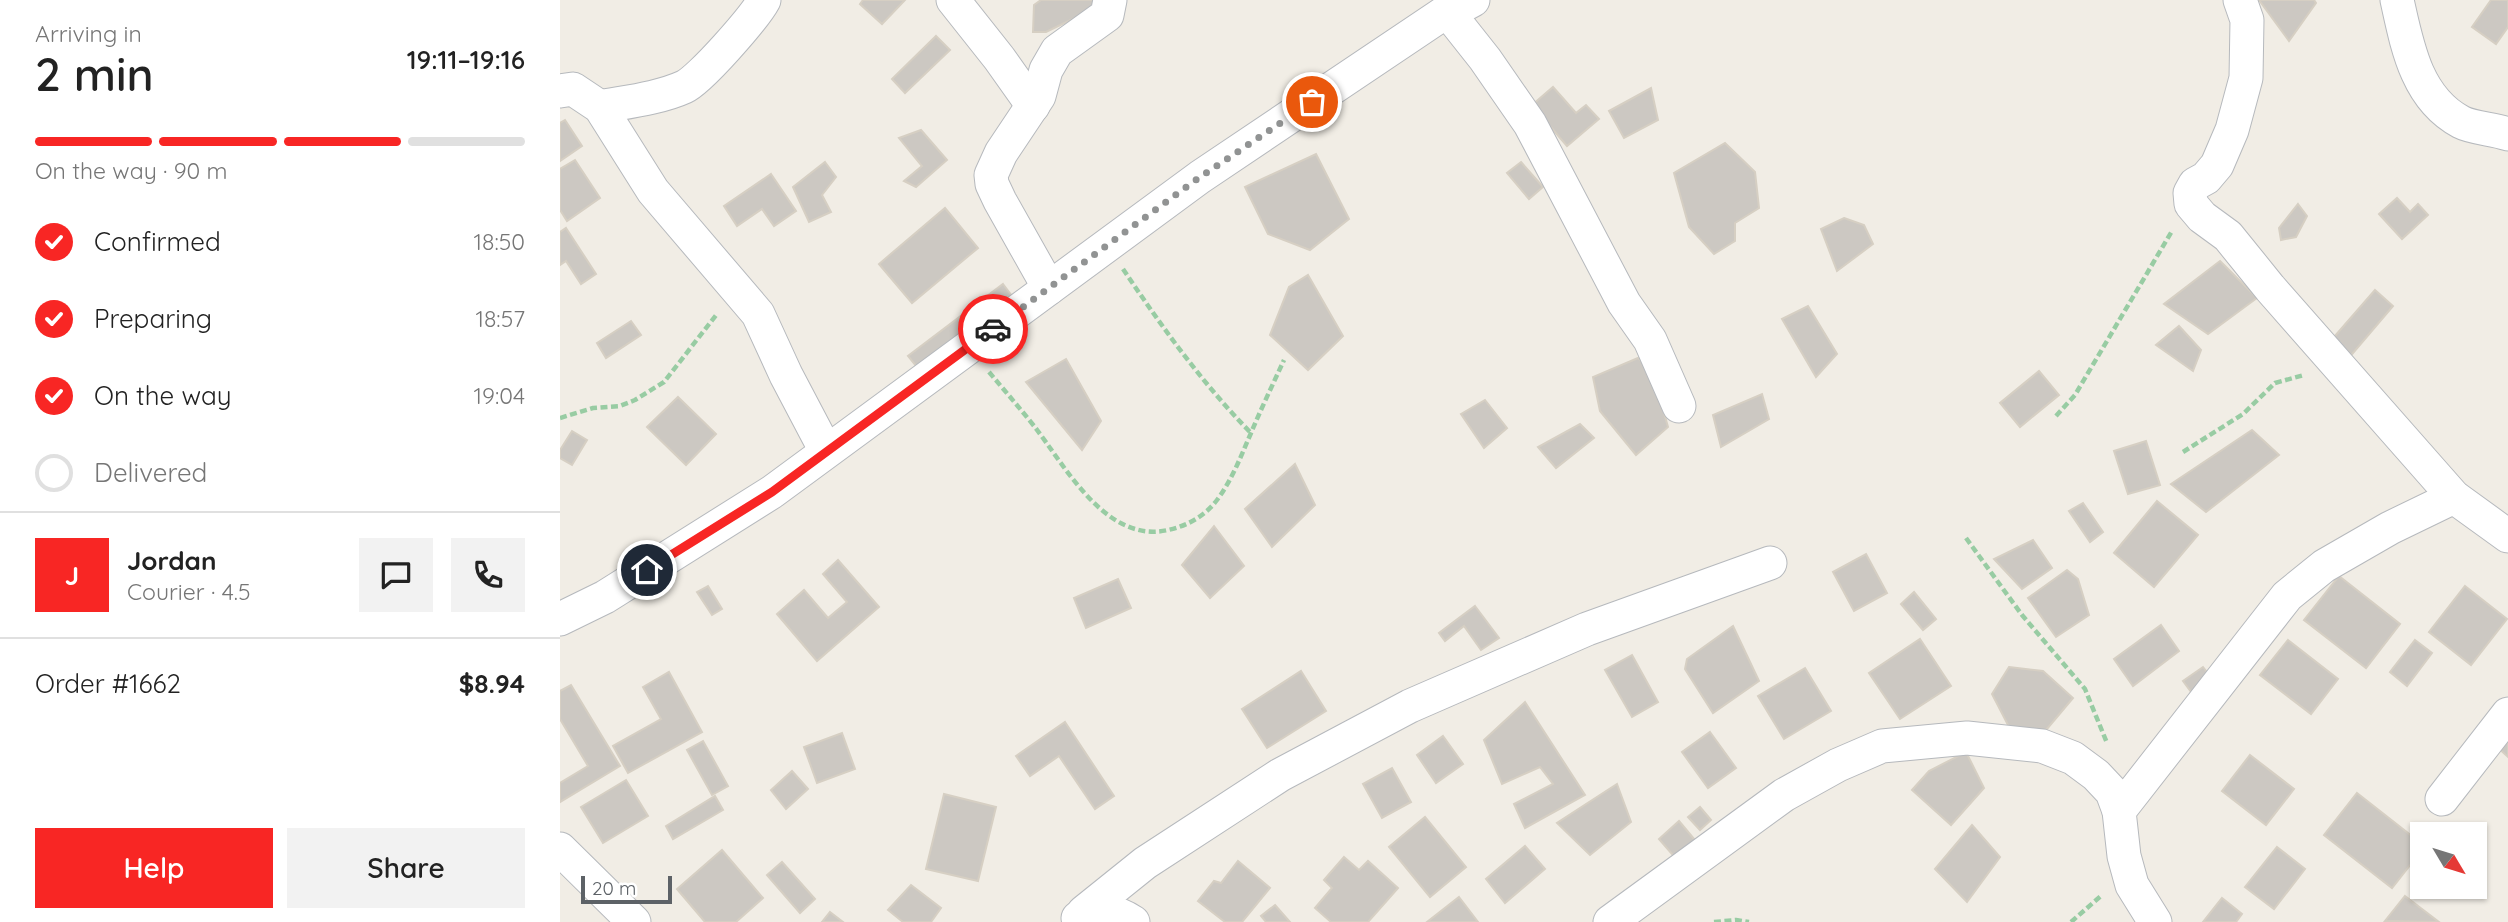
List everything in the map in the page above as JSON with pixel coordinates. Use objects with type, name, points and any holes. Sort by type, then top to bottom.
[{"type":"street","points":[[600,107],[686,87],[730,44],[757,13],[764,0]]},
{"type":"street","points":[[953,0],[1033,106]]},
{"type":"street","points":[[1049,288],[1000,201],[991,175],[1001,153],[1039,96],[1046,70],[1057,51],[1107,15],[1110,0]]},
{"type":"street","points":[[2240,0],[2247,20],[2246,78],[2232,130],[2217,165],[2206,178],[2195,184],[2190,193],[2190,204],[2202,217],[2228,236],[2270,288],[2464,505],[2508,536]]},
{"type":"street","points":[[2397,0],[2409,52],[2423,85],[2442,110],[2463,123],[2508,134]]},
{"type":"street","points":[[560,619],[605,597],[772,492],[1200,177],[1460,6],[1485,59],[1530,124],[1624,303],[1650,340],[1679,406]]},
{"type":"street","points":[[560,91],[573,89],[600,107],[653,191],[758,314],[826,451]]},
{"type":"street","points":[[2116,802],[2287,596],[2323,566],[2390,528],[2464,505],[2508,504]]},
{"type":"street","points":[[1079,917],[1146,863],[1280,775],[1410,706],[1587,628],[1770,563]]},
{"type":"street","points":[[2442,799],[2508,714]]},
{"type":"street","points":[[1610,922],[1784,795],[1838,765],[1882,746],[1967,738],[2042,746],[2073,758],[2096,775],[2116,802],[2124,856],[2132,885],[2155,922]]},
{"type":"street","points":[[560,849],[634,922]]},
{"type":"street","points":[[1079,917],[1109,911],[1133,922]]},
{"type":"path","points":[[2056,416],[2082,385],[2154,258],[2190,204]]},
{"type":"path","points":[[1107,245],[1165,332],[1223,404],[1251,433]]},
{"type":"path","points":[[560,418],[593,408],[620,406],[664,382],[738,289]]},
{"type":"path","points":[[969,347],[1034,426],[1081,490],[1118,523],[1135,530],[1154,533],[1179,528],[1199,517],[1216,502],[1233,476],[1283,360]]},
{"type":"path","points":[[2183,452],[2243,414],[2275,383],[2308,374],[2331,356]]},
{"type":"path","points":[[1966,538],[2022,615],[2085,689],[2105,736],[2115,772],[2116,802]]},
{"type":"path","points":[[2071,922],[2106,891],[2132,885]]},
{"type":"path","points":[[1714,922],[1749,922]]},
{"type":"building","points":[[863,0],[905,0],[882,24],[860,4]]},
{"type":"building","points":[[1041,0],[1105,0],[1106,3],[1046,32],[1033,32],[1034,5]]},
{"type":"building","points":[[2259,0],[2314,0],[2316,3],[2289,41]]},
{"type":"building","points":[[2491,0],[2508,0],[2508,27],[2496,44],[2472,27]]},
{"type":"building","points":[[936,36],[950,50],[905,93],[892,79]]},
{"type":"building","points":[[1553,87],[1576,113],[1586,105],[1599,119],[1567,146],[1532,105]]},
{"type":"building","points":[[1651,88],[1658,120],[1624,138],[1609,111]]},
{"type":"building","points":[[565,120],[582,146],[560,161],[560,123]]},
{"type":"building","points":[[921,130],[947,160],[916,187],[904,181],[922,166],[899,138]]},
{"type":"building","points":[[1725,143],[1755,172],[1759,208],[1735,223],[1735,241],[1714,254],[1689,227],[1674,173]]},
{"type":"building","points":[[1316,154],[1349,219],[1310,250],[1268,234],[1245,187]]},
{"type":"building","points":[[575,160],[600,198],[567,221],[560,210],[560,169]]},
{"type":"building","points":[[825,162],[836,177],[822,195],[831,212],[809,222],[793,187]]},
{"type":"building","points":[[1521,162],[1543,187],[1529,199],[1507,173]]},
{"type":"building","points":[[771,174],[796,211],[774,226],[762,209],[737,226],[724,206]]},
{"type":"building","points":[[2397,198],[2410,212],[2418,204],[2428,215],[2402,239],[2379,214]]},
{"type":"building","points":[[2298,204],[2307,216],[2296,237],[2281,240],[2279,228]]},
{"type":"building","points":[[945,208],[978,248],[912,303],[879,264]]},
{"type":"building","points":[[1844,218],[1864,225],[1873,244],[1837,271],[1821,229]]},
{"type":"building","points":[[566,228],[596,274],[581,284],[566,261],[560,265],[560,232]]},
{"type":"building","points":[[2220,261],[2257,298],[2208,334],[2164,304]]},
{"type":"building","points":[[1308,275],[1343,336],[1308,370],[1270,335],[1289,287]]},
{"type":"building","points":[[1003,284],[1015,300],[921,372],[908,356]]},
{"type":"building","points":[[2375,290],[2393,306],[2347,360],[2328,344]]},
{"type":"building","points":[[1808,306],[1837,354],[1816,377],[1782,319]]},
{"type":"building","points":[[631,321],[641,335],[606,358],[597,343]]},
{"type":"building","points":[[2179,326],[2201,350],[2193,371],[2156,345]]},
{"type":"building","points":[[1638,358],[1648,367],[1668,427],[1636,455],[1600,411],[1593,377]]},
{"type":"building","points":[[1066,359],[1101,421],[1082,450],[1026,382]]},
{"type":"building","points":[[2039,371],[2059,395],[2020,427],[2000,403]]},
{"type":"building","points":[[1762,394],[1769,419],[1721,447],[1713,415]]},
{"type":"building","points":[[678,397],[716,434],[686,465],[647,427]]},
{"type":"building","points":[[1485,400],[1507,428],[1484,448],[1461,414]]},
{"type":"building","points":[[1580,424],[1594,438],[1556,468],[1538,447]]},
{"type":"building","points":[[2252,430],[2279,455],[2206,512],[2171,484]]},
{"type":"building","points":[[572,431],[587,440],[572,465],[560,458],[560,450]]},
{"type":"building","points":[[2146,441],[2160,485],[2128,494],[2114,451]]},
{"type":"building","points":[[1295,464],[1315,505],[1272,547],[1245,509]]},
{"type":"building","points":[[2157,501],[2198,535],[2154,587],[2114,553]]},
{"type":"building","points":[[2083,503],[2103,532],[2090,542],[2069,511]]},
{"type":"building","points":[[1214,526],[1244,566],[1210,598],[1182,565]]},
{"type":"building","points":[[2033,540],[2052,568],[2022,589],[1994,559]]},
{"type":"building","points":[[1866,554],[1887,593],[1854,611],[1833,572]]},
{"type":"building","points":[[838,560],[879,607],[817,661],[777,614],[804,590],[828,618],[847,602],[823,574]]},
{"type":"building","points":[[2067,570],[2078,579],[2089,615],[2056,637],[2028,598]]},
{"type":"building","points":[[2339,576],[2400,624],[2366,668],[2304,620]]},
{"type":"building","points":[[1118,579],[1131,608],[1086,628],[1074,598]]},
{"type":"building","points":[[708,586],[722,609],[712,615],[697,592]]},
{"type":"building","points":[[2465,586],[2507,619],[2471,665],[2429,632]]},
{"type":"building","points":[[1914,592],[1936,619],[1923,630],[1901,604]]},
{"type":"building","points":[[1475,606],[1499,638],[1481,650],[1464,626],[1445,641],[1439,633]]},
{"type":"building","points":[[2161,625],[2179,651],[2133,686],[2114,659]]},
{"type":"building","points":[[1733,626],[1759,681],[1713,713],[1685,669],[1687,659]]},
{"type":"building","points":[[1920,639],[1951,686],[1900,719],[1869,673]]},
{"type":"building","points":[[2288,640],[2338,679],[2311,714],[2260,675]]},
{"type":"building","points":[[2415,640],[2432,653],[2407,686],[2390,672]]},
{"type":"building","points":[[1632,655],[1658,702],[1632,717],[1605,670]]},
{"type":"building","points":[[2009,667],[2043,671],[2073,698],[2041,736],[2009,727],[1992,694]]},
{"type":"building","points":[[2203,667],[2211,677],[2197,700],[2183,681]]},
{"type":"building","points":[[1805,668],[1831,711],[1784,739],[1758,696]]},
{"type":"building","points":[[1301,671],[1326,711],[1267,748],[1242,709]]},
{"type":"building","points":[[669,672],[702,732],[628,773],[613,746],[661,719],[643,687]]},
{"type":"building","points":[[571,685],[620,766],[560,802],[560,783],[588,766],[560,719],[560,691]]},
{"type":"building","points":[[1525,702],[1585,795],[1525,828],[1514,804],[1553,784],[1540,767],[1502,784],[1484,740]]},
{"type":"building","points":[[1065,722],[1114,796],[1095,809],[1059,756],[1030,776],[1016,756]]},
{"type":"building","points":[[1710,732],[1736,768],[1708,788],[1682,752]]},
{"type":"building","points":[[842,733],[855,769],[817,783],[804,747]]},
{"type":"building","points":[[2508,733],[2508,757],[2496,746]]},
{"type":"building","points":[[1443,736],[1463,764],[1436,783],[1417,755]]},
{"type":"building","points":[[703,741],[728,786],[712,795],[687,750]]},
{"type":"building","points":[[1966,752],[1984,788],[1951,825],[1912,790],[1929,771]]},
{"type":"building","points":[[2250,755],[2294,789],[2266,825],[2222,791]]},
{"type":"building","points":[[1392,768],[1411,802],[1382,818],[1363,784]]},
{"type":"building","points":[[792,771],[808,789],[786,809],[771,790]]},
{"type":"building","points":[[626,780],[648,816],[603,843],[581,807]]},
{"type":"building","points":[[1617,784],[1631,822],[1590,855],[1557,823]]},
{"type":"building","points":[[2357,793],[2410,835],[2410,865],[2392,888],[2324,835]]},
{"type":"building","points":[[944,794],[996,807],[978,881],[926,869]]},
{"type":"building","points":[[715,796],[723,810],[673,839],[666,826]]},
{"type":"building","points":[[1700,807],[1711,820],[1700,830],[1688,817]]},
{"type":"building","points":[[1425,817],[1466,867],[1430,897],[1389,847]]},
{"type":"building","points":[[1679,821],[1699,845],[1679,862],[1659,839]]},
{"type":"building","points":[[1972,825],[2000,857],[1967,902],[1935,869]]},
{"type":"building","points":[[1525,846],[1545,869],[1505,903],[1486,879]]},
{"type":"building","points":[[2277,847],[2305,869],[2274,909],[2245,887]]},
{"type":"building","points":[[722,850],[763,898],[736,922],[705,922],[677,889]]},
{"type":"building","points":[[1344,857],[1359,870],[1368,861],[1398,888],[1368,922],[1331,922],[1315,908],[1332,888],[1324,880]]},
{"type":"building","points":[[1238,861],[1270,888],[1242,922],[1225,922],[1198,901],[1214,881],[1221,883]]},
{"type":"building","points":[[782,862],[815,899],[800,913],[767,875]]},
{"type":"building","points":[[911,885],[941,908],[931,922],[903,922],[888,910]]},
{"type":"building","points":[[2405,896],[2439,922],[2385,921]]},
{"type":"building","points":[[1459,897],[1478,922],[1427,922]]},
{"type":"building","points":[[2222,898],[2242,914],[2236,922],[2203,922]]},
{"type":"building","points":[[1275,905],[1290,922],[1266,922],[1261,916]]},
{"type":"building","points":[[830,912],[843,922],[822,922]]},
{"type":"way so far","points":[[993,329],[1200,177],[1312,102]]},
{"type":"route","points":[[647,570],[772,492],[993,329]]}]
